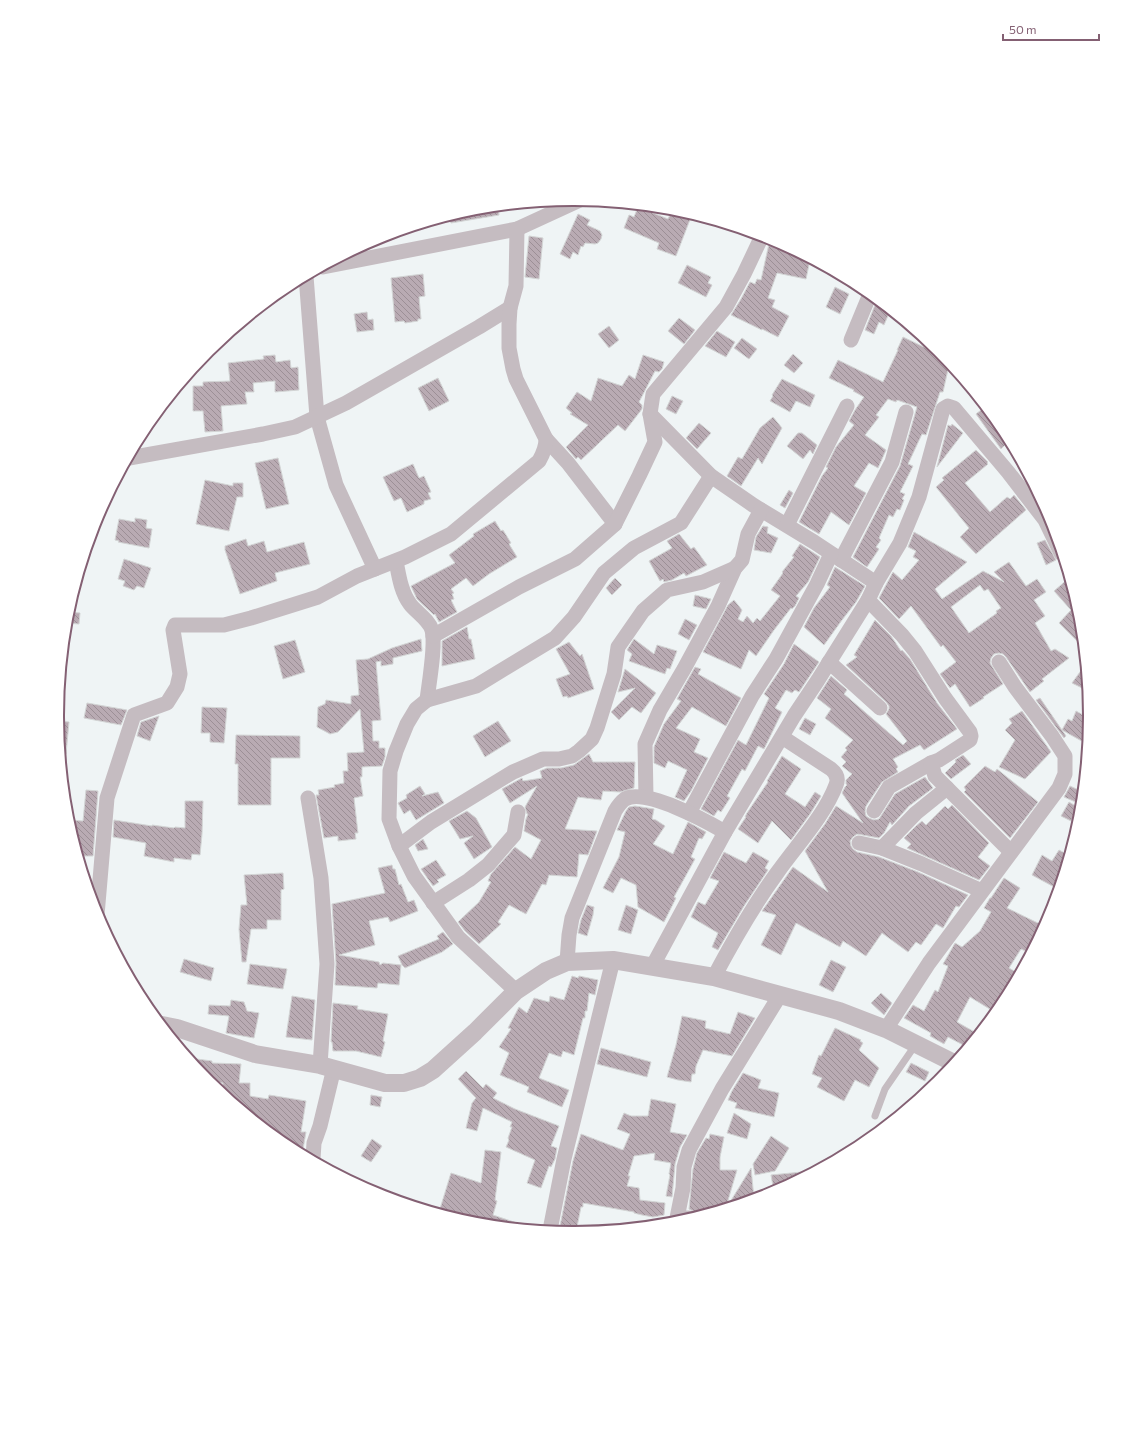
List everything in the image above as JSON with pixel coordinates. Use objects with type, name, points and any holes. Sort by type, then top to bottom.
[{"type":"street","points":[[339,264],[517,229],[566,206]]},
{"type":"street","points":[[517,229],[516,286],[510,308],[509,348],[512,369],[546,439],[572,468],[615,524]]},
{"type":"street","points":[[433,636],[519,588],[575,559],[615,524],[655,442],[650,414],[653,394],[726,307],[759,242]]},
{"type":"street","points":[[306,282],[317,417],[336,486],[375,569]]},
{"type":"street","points":[[851,340],[868,300]]},
{"type":"street","points":[[135,457],[295,427],[346,403],[473,331],[510,308]]},
{"type":"street","points":[[787,525],[847,406]]},
{"type":"street","points":[[652,967],[725,832],[782,737],[868,600],[876,583],[900,543],[919,497],[943,409],[948,406],[954,408],[1013,478],[1041,515]]},
{"type":"street","points":[[689,813],[752,696],[780,652],[817,584],[836,557],[892,462],[906,412]]},
{"type":"street","points":[[650,414],[712,476],[761,510],[787,525],[876,583]]},
{"type":"street","points":[[98,899],[106,798],[134,715],[167,703],[177,687],[180,674],[173,630],[175,625],[224,625],[318,597],[357,576],[396,561],[452,534],[539,461],[545,449],[546,439]]},
{"type":"street","points":[[516,991],[458,937],[414,876],[399,846],[390,819],[390,771],[396,751],[407,724],[416,709],[427,700],[476,686],[555,638],[574,616],[604,573],[634,548],[681,523],[712,476]]},
{"type":"street","points":[[646,797],[645,744],[660,710],[718,606],[735,568],[742,560],[748,534],[761,510]]},
{"type":"street","points":[[396,561],[400,583],[405,596],[411,606],[431,628],[433,636],[427,700]]},
{"type":"street","points":[[399,846],[431,822],[513,772],[544,758],[559,759],[572,756],[579,751],[592,739],[597,728],[614,674],[618,647],[643,611],[667,590],[703,582],[735,568]]},
{"type":"street","points":[[868,600],[902,636],[970,732],[971,736],[970,740],[939,760],[889,787],[874,811]]},
{"type":"street","points":[[829,662],[880,708]]},
{"type":"street","points":[[886,1029],[929,963],[1059,788],[1065,774],[1065,756],[1061,749],[1015,687],[999,662]]},
{"type":"street","points":[[714,977],[743,923],[776,873],[828,802],[837,783],[836,774],[831,769],[782,737]]},
{"type":"street","points":[[931,764],[936,776],[1011,852]]},
{"type":"street","points":[[882,848],[916,813],[947,788]]},
{"type":"street","points":[[567,962],[572,918],[615,811],[620,803],[626,798],[646,797],[689,813],[725,832]]},
{"type":"street","points":[[308,798],[321,878],[327,964],[327,1066],[320,1126],[314,1143],[313,1154]]},
{"type":"street","points":[[433,904],[469,880],[488,865],[514,835],[518,812]]},
{"type":"street","points":[[859,843],[882,848],[982,891]]},
{"type":"street","points":[[551,1225],[564,1159],[613,960]]},
{"type":"street","points":[[169,1027],[254,1054],[327,1066],[385,1083],[404,1083],[420,1078],[433,1070],[475,1032],[516,991],[546,971],[567,962],[613,960],[714,977],[839,1011],[886,1029],[949,1060]]},
{"type":"street","points":[[680,1214],[684,1167],[689,1150],[722,1089],[780,995]]},
{"type":"lane","points":[[875,1116],[885,1089],[916,1044]]},
{"type":"building","points":[[637,211],[653,213],[668,219],[670,215],[690,220],[676,256],[657,249],[659,243],[624,228],[629,215],[634,217]]},
{"type":"building","points":[[499,212],[499,215],[451,222],[474,216]]},
{"type":"building","points":[[578,214],[590,220],[587,225],[600,231],[602,235],[598,243],[585,243],[583,247],[581,246],[578,255],[573,252],[570,259],[560,254]]},
{"type":"building","points":[[529,236],[543,238],[539,279],[525,277]]},
{"type":"building","points":[[769,245],[809,265],[806,279],[777,273],[768,298],[775,300],[772,307],[789,316],[778,337],[731,315],[750,282],[755,284],[757,279],[761,280]]},
{"type":"building","points":[[687,265],[711,277],[708,283],[712,285],[706,297],[678,283]]},
{"type":"building","points":[[423,274],[425,296],[419,297],[421,319],[418,319],[418,321],[405,323],[404,321],[395,322],[391,278]]},
{"type":"building","points":[[835,287],[849,294],[840,314],[826,307]]},
{"type":"building","points":[[875,305],[888,315],[884,325],[879,322],[874,334],[865,330]]},
{"type":"building","points":[[367,312],[368,320],[373,319],[374,330],[357,332],[354,314]]},
{"type":"building","points":[[679,318],[695,330],[684,344],[668,331]]},
{"type":"building","points":[[609,326],[619,340],[609,348],[598,334]]},
{"type":"building","points":[[717,331],[735,342],[726,357],[705,346]]},
{"type":"building","points":[[903,337],[925,347],[948,370],[943,392],[940,392],[926,435],[922,434],[908,464],[913,466],[900,492],[905,494],[902,499],[904,500],[900,510],[897,509],[893,517],[889,515],[879,538],[881,540],[876,547],[879,549],[867,567],[853,557],[900,466],[917,407],[897,400],[896,402],[888,399],[876,415],[879,417],[865,435],[886,450],[878,468],[869,463],[854,486],[866,493],[849,525],[831,512],[819,534],[799,522],[822,476],[828,468],[826,467],[836,447],[854,425],[849,421],[864,397],[853,391],[854,390],[829,378],[838,360],[883,382]]},
{"type":"building","points":[[742,338],[757,349],[749,359],[734,348]]},
{"type":"building","points":[[793,354],[803,363],[794,373],[784,365]]},
{"type":"building","points":[[275,355],[276,362],[290,360],[291,368],[298,367],[299,390],[275,392],[275,381],[253,383],[254,392],[245,392],[247,404],[221,406],[223,431],[205,432],[203,411],[193,411],[193,386],[203,386],[203,382],[230,381],[228,363],[264,359],[263,356]]},
{"type":"building","points":[[643,355],[664,362],[662,369],[659,372],[655,371],[639,402],[642,405],[642,409],[625,431],[618,425],[581,460],[578,457],[576,459],[566,447],[588,425],[570,414],[572,413],[566,408],[577,392],[591,401],[598,378],[622,386],[629,375],[635,379]]},
{"type":"building","points":[[438,378],[449,401],[429,411],[418,388]]},
{"type":"building","points":[[782,379],[815,395],[810,407],[796,401],[790,412],[770,401]]},
{"type":"building","points":[[672,396],[683,401],[676,414],[666,409]]},
{"type":"building","points":[[981,410],[1005,445],[1001,449],[976,414]]},
{"type":"building","points":[[773,417],[782,428],[762,464],[758,458],[741,486],[727,476],[738,457],[742,459],[760,428]]},
{"type":"building","points":[[699,423],[711,433],[697,449],[686,438]]},
{"type":"building","points":[[952,424],[963,433],[937,467],[948,425],[951,426]]},
{"type":"building","points":[[798,433],[802,433],[817,445],[813,454],[810,450],[803,459],[787,446]]},
{"type":"building","points":[[976,450],[988,462],[988,464],[965,483],[990,512],[1007,497],[1010,499],[1014,495],[1026,510],[976,554],[960,537],[969,528],[936,487],[944,480],[942,478]]},
{"type":"building","points":[[278,458],[289,504],[266,509],[255,463]]},
{"type":"building","points":[[413,464],[419,478],[424,476],[431,492],[428,493],[431,499],[424,501],[424,504],[407,512],[401,498],[394,501],[383,477]]},
{"type":"building","points":[[205,480],[233,486],[233,483],[243,483],[243,497],[237,497],[229,531],[196,524]]},
{"type":"building","points":[[789,490],[793,493],[785,508],[780,505]]},
{"type":"building","points":[[135,518],[147,520],[146,528],[152,529],[149,548],[118,542],[119,541],[115,540],[119,519],[135,522]]},
{"type":"building","points":[[495,521],[511,543],[509,544],[517,557],[489,574],[473,586],[466,578],[451,589],[454,593],[452,594],[454,599],[451,600],[457,612],[439,622],[435,614],[434,615],[417,599],[411,586],[455,563],[449,555],[474,536],[473,534]]},
{"type":"building","points":[[763,526],[768,527],[767,533],[778,538],[771,553],[754,550],[756,537]]},
{"type":"building","points":[[914,532],[967,562],[935,589],[942,599],[983,571],[1004,582],[994,572],[1009,562],[1026,586],[1037,579],[1046,592],[1034,600],[1045,616],[1035,623],[1051,651],[1055,649],[1069,658],[1042,679],[1044,681],[1030,692],[1006,657],[999,653],[994,654],[990,663],[1003,684],[970,707],[955,684],[950,688],[940,674],[956,662],[943,645],[941,647],[911,606],[899,619],[879,598],[893,572],[902,580],[919,560],[913,557],[916,551],[908,547]],"holes":[[[980,585],[984,591],[988,589],[1001,608],[996,611],[997,613],[969,633],[951,607]]]},
{"type":"building","points":[[679,534],[691,549],[694,547],[707,565],[686,576],[684,573],[672,580],[664,582],[663,579],[660,581],[649,561],[672,548],[667,541]]},
{"type":"building","points":[[246,539],[248,546],[264,541],[267,552],[304,542],[310,564],[275,573],[277,581],[240,594],[225,546]]},
{"type":"building","points":[[1045,540],[1056,560],[1046,565],[1037,543]]},
{"type":"building","points":[[800,544],[820,557],[808,582],[796,596],[799,598],[795,606],[792,609],[791,608],[756,656],[749,650],[741,669],[703,652],[728,605],[734,600],[742,610],[738,619],[743,622],[747,616],[753,623],[757,618],[760,621],[780,596],[771,590],[783,573],[782,572],[794,557],[792,556]]},
{"type":"building","points":[[124,559],[151,568],[144,588],[137,586],[134,590],[123,586],[125,581],[118,579]]},
{"type":"building","points":[[835,567],[865,586],[856,602],[824,645],[804,627],[814,608],[830,587],[827,585]]},
{"type":"building","points":[[615,578],[622,585],[612,595],[606,588]]},
{"type":"building","points":[[1065,581],[1078,642],[1059,623],[1071,610],[1054,591]]},
{"type":"building","points":[[695,595],[711,599],[706,609],[693,606]]},
{"type":"building","points":[[75,613],[80,613],[79,624],[73,624]]},
{"type":"building","points":[[685,619],[697,625],[689,640],[678,634]]},
{"type":"building","points":[[875,620],[891,636],[901,651],[902,650],[910,659],[937,703],[957,729],[924,750],[920,745],[893,759],[898,767],[896,769],[898,772],[882,782],[866,806],[866,816],[874,820],[879,819],[895,794],[925,777],[933,788],[909,806],[892,825],[890,822],[884,833],[879,838],[857,834],[850,841],[851,846],[857,852],[879,857],[918,872],[968,895],[959,907],[956,906],[943,928],[936,924],[921,945],[916,942],[908,952],[882,933],[866,956],[843,941],[840,947],[796,923],[781,955],[761,945],[776,915],[762,911],[793,867],[828,892],[805,851],[836,806],[863,823],[842,793],[847,785],[846,780],[852,774],[842,766],[846,762],[841,757],[847,750],[845,748],[853,740],[825,718],[831,709],[817,698],[831,676],[847,690],[844,694],[903,745],[907,741],[886,714],[889,706],[886,702],[846,665],[857,657],[854,655]]},
{"type":"building","points":[[467,627],[475,659],[442,666],[442,641]]},
{"type":"building","points":[[421,639],[422,651],[393,658],[393,664],[381,666],[381,661],[376,662],[381,720],[372,721],[373,741],[379,741],[379,748],[385,748],[385,757],[382,766],[362,767],[362,777],[360,777],[363,796],[354,798],[358,833],[355,833],[356,839],[338,841],[338,836],[324,838],[316,795],[319,795],[318,790],[335,787],[334,785],[344,783],[343,771],[348,771],[347,753],[364,752],[360,709],[338,732],[330,734],[317,727],[318,707],[325,704],[326,700],[351,704],[351,696],[359,695],[356,660],[368,659],[392,648]]},
{"type":"building","points":[[634,639],[654,654],[657,645],[677,651],[670,669],[667,668],[665,674],[629,661],[632,654],[627,650]]},
{"type":"building","points":[[295,640],[305,672],[283,679],[274,646]]},
{"type":"building","points":[[569,642],[580,656],[582,654],[594,689],[568,698],[567,696],[563,697],[556,679],[570,674],[556,649]]},
{"type":"building","points":[[794,644],[819,662],[799,692],[795,690],[792,693],[786,690],[775,708],[782,712],[764,749],[758,746],[745,771],[742,769],[727,796],[730,798],[721,812],[718,810],[714,816],[701,809],[738,740],[746,745],[769,698],[764,694],[784,664]]},
{"type":"building","points":[[695,667],[701,669],[698,674],[741,698],[726,726],[692,707],[676,728],[700,739],[694,752],[708,758],[691,791],[684,801],[675,797],[687,770],[668,761],[665,768],[654,763],[654,747],[664,724],[681,701],[677,699]]},
{"type":"building","points":[[625,669],[656,693],[641,713],[632,707],[619,720],[611,712],[635,688],[618,692]]},
{"type":"building","points":[[1081,671],[1082,688],[1072,683]]},
{"type":"building","points":[[1040,698],[1066,736],[1064,738],[1036,700]]},
{"type":"building","points":[[87,703],[127,710],[121,725],[84,718]]},
{"type":"building","points":[[202,707],[227,708],[224,743],[210,742],[210,733],[201,733]]},
{"type":"building","points":[[1022,711],[1051,752],[1025,779],[999,767],[1015,740],[1005,730],[1012,723],[1009,719]]},
{"type":"building","points":[[1076,711],[1083,715],[1082,741],[1062,730],[1068,719],[1072,721]]},
{"type":"building","points":[[159,716],[150,741],[137,736],[141,722]]},
{"type":"building","points":[[805,718],[816,724],[810,735],[799,729]]},
{"type":"building","points":[[498,721],[511,741],[485,757],[473,736]]},
{"type":"building","points":[[64,722],[69,722],[66,754],[65,749]]},
{"type":"building","points":[[236,735],[300,736],[300,758],[271,758],[271,805],[238,805],[238,764],[235,764]]},
{"type":"building","points":[[589,754],[593,762],[635,762],[634,788],[620,792],[603,791],[601,800],[578,797],[565,829],[597,831],[588,855],[579,854],[577,877],[549,875],[546,885],[542,884],[526,914],[509,905],[498,922],[501,924],[479,944],[458,922],[479,902],[491,882],[488,881],[491,874],[515,847],[531,859],[541,840],[524,831],[528,814],[525,807],[537,786],[510,803],[502,789],[522,778],[523,781],[542,778],[540,771],[547,768],[561,768],[574,765]]},
{"type":"building","points":[[963,755],[971,764],[951,779],[945,773],[956,762],[955,760]]},
{"type":"building","points":[[782,756],[801,769],[785,794],[805,807],[815,792],[821,796],[791,840],[772,821],[758,843],[738,829],[768,782],[767,781]]},
{"type":"building","points":[[985,766],[995,772],[997,769],[1038,802],[1010,838],[964,792],[966,790],[964,787]]},
{"type":"building","points":[[420,786],[425,794],[422,796],[438,792],[444,803],[416,820],[410,810],[404,814],[398,803],[407,798],[406,795]]},
{"type":"building","points":[[1070,786],[1078,790],[1075,802],[1064,797]]},
{"type":"building","points":[[86,790],[98,791],[93,856],[84,856],[81,848],[75,820],[83,821]]},
{"type":"building","points":[[185,801],[203,801],[200,855],[192,854],[191,860],[174,858],[174,862],[144,856],[146,843],[113,837],[114,820],[152,826],[185,828]]},
{"type":"building","points":[[1069,802],[1075,805],[1071,821],[1061,816]]},
{"type":"building","points":[[952,805],[989,843],[978,857],[990,866],[979,880],[907,848],[911,844],[904,838],[916,826],[922,821],[926,825],[945,806],[948,809]]},
{"type":"building","points":[[635,806],[654,809],[652,819],[665,826],[653,844],[673,854],[688,822],[706,832],[702,839],[699,838],[691,857],[695,859],[674,897],[676,898],[664,922],[638,907],[636,885],[621,878],[613,893],[603,888],[619,857],[625,832],[617,830],[629,807]]},
{"type":"building","points":[[467,811],[476,818],[492,847],[474,859],[464,843],[473,836],[460,839],[449,821]]},
{"type":"building","points":[[423,839],[428,849],[418,851],[415,845]]},
{"type":"building","points":[[1059,850],[1064,853],[1053,887],[1032,875],[1042,855],[1052,861]]},
{"type":"building","points":[[724,852],[746,863],[753,852],[769,861],[765,868],[768,870],[744,906],[718,950],[712,947],[718,933],[691,917],[698,902],[705,905],[719,881],[710,878]]},
{"type":"building","points":[[436,860],[446,875],[437,880],[439,882],[433,886],[421,869]]},
{"type":"building","points":[[392,865],[393,869],[395,869],[399,885],[401,884],[408,902],[414,900],[418,911],[390,922],[388,917],[369,921],[375,945],[339,955],[379,962],[380,965],[383,963],[401,965],[399,985],[378,983],[377,988],[335,985],[336,963],[332,904],[385,893],[378,868]]},
{"type":"building","points":[[283,873],[284,889],[281,890],[281,920],[267,920],[267,929],[251,929],[246,962],[242,962],[239,929],[241,905],[247,905],[244,875]]},
{"type":"building","points":[[1004,878],[1020,888],[1007,908],[1038,923],[1025,951],[1021,949],[1009,968],[1015,971],[990,1009],[970,997],[957,1022],[974,1031],[963,1045],[948,1037],[944,1044],[930,1036],[931,1033],[904,1018],[913,1005],[924,1011],[935,990],[938,992],[948,966],[943,964],[955,943],[962,947],[980,931],[991,912],[984,908]]},
{"type":"building","points":[[587,905],[594,907],[587,936],[578,933]]},
{"type":"building","points":[[626,905],[638,910],[631,934],[618,930]]},
{"type":"building","points":[[443,932],[453,944],[442,952],[405,968],[402,965],[398,956],[439,939],[437,936]]},
{"type":"building","points":[[184,959],[214,968],[211,981],[180,972]]},
{"type":"building","points":[[831,960],[846,967],[833,992],[819,985]]},
{"type":"building","points":[[250,964],[287,969],[283,989],[247,984]]},
{"type":"building","points":[[572,976],[598,980],[595,995],[589,993],[587,1011],[585,1011],[585,1018],[583,1018],[574,1055],[563,1051],[561,1057],[549,1053],[539,1078],[569,1090],[562,1107],[527,1092],[529,1087],[500,1075],[509,1053],[499,1047],[511,1029],[508,1028],[519,1007],[527,1013],[534,998],[549,1002],[550,996],[564,1000]]},
{"type":"building","points":[[881,993],[892,1003],[884,1015],[871,1003]]},
{"type":"building","points":[[292,996],[315,1000],[312,1040],[286,1037]]},
{"type":"building","points":[[231,1000],[244,1002],[247,1011],[259,1013],[254,1038],[226,1033],[229,1016],[208,1014],[209,1005],[230,1006]]},
{"type":"building","points":[[333,1003],[358,1006],[357,1009],[388,1014],[383,1041],[385,1042],[381,1057],[356,1051],[333,1051],[331,1042]]},
{"type":"building","points":[[738,1012],[755,1018],[732,1056],[703,1050],[696,1066],[695,1074],[692,1074],[691,1082],[667,1077],[682,1016],[706,1021],[705,1028],[730,1034]]},
{"type":"building","points":[[835,1028],[861,1040],[860,1041],[863,1043],[859,1050],[879,1068],[869,1087],[855,1080],[844,1101],[817,1087],[822,1078],[812,1074],[819,1055],[821,1056]]},
{"type":"building","points":[[601,1048],[651,1062],[647,1077],[597,1064]]},
{"type":"building","points":[[197,1059],[212,1061],[212,1063],[241,1064],[239,1083],[250,1083],[250,1096],[268,1099],[269,1095],[306,1101],[301,1132],[306,1132],[303,1148],[263,1120],[223,1085],[223,1083],[220,1083]]},
{"type":"building","points":[[911,1063],[929,1072],[925,1081],[906,1072]]},
{"type":"building","points":[[466,1071],[483,1088],[486,1084],[497,1093],[493,1098],[515,1109],[559,1126],[551,1146],[557,1148],[555,1159],[551,1167],[549,1166],[541,1188],[527,1183],[535,1160],[506,1147],[509,1140],[508,1138],[512,1127],[510,1127],[512,1122],[483,1108],[477,1131],[466,1128],[472,1103],[476,1098],[458,1079]]},
{"type":"building","points":[[743,1073],[761,1080],[758,1088],[779,1093],[774,1117],[735,1108],[737,1103],[728,1100]]},
{"type":"building","points":[[371,1095],[382,1097],[380,1107],[370,1105]]},
{"type":"building","points":[[651,1099],[676,1104],[670,1132],[687,1135],[680,1147],[675,1164],[672,1197],[666,1196],[671,1163],[654,1160],[655,1153],[634,1156],[628,1176],[630,1176],[627,1186],[639,1188],[640,1200],[665,1203],[664,1215],[653,1217],[583,1203],[577,1226],[560,1225],[573,1161],[581,1134],[623,1150],[630,1134],[617,1129],[624,1113],[631,1116],[648,1116]]},
{"type":"building","points":[[734,1113],[751,1124],[747,1139],[727,1133]]},
{"type":"building","points":[[710,1134],[724,1137],[720,1157],[720,1170],[737,1170],[728,1201],[693,1211],[689,1209],[693,1169],[697,1153],[706,1138],[709,1139]]},
{"type":"building","points":[[771,1136],[789,1148],[775,1171],[755,1175],[753,1164]]},
{"type":"building","points":[[372,1139],[382,1146],[371,1162],[361,1156]]},
{"type":"building","points":[[485,1150],[501,1152],[495,1200],[497,1201],[493,1215],[512,1222],[474,1216],[440,1207],[451,1173],[481,1183]]},
{"type":"building","points":[[751,1168],[753,1192],[731,1200]]},
{"type":"building","points":[[801,1172],[773,1185],[771,1175]]}]
